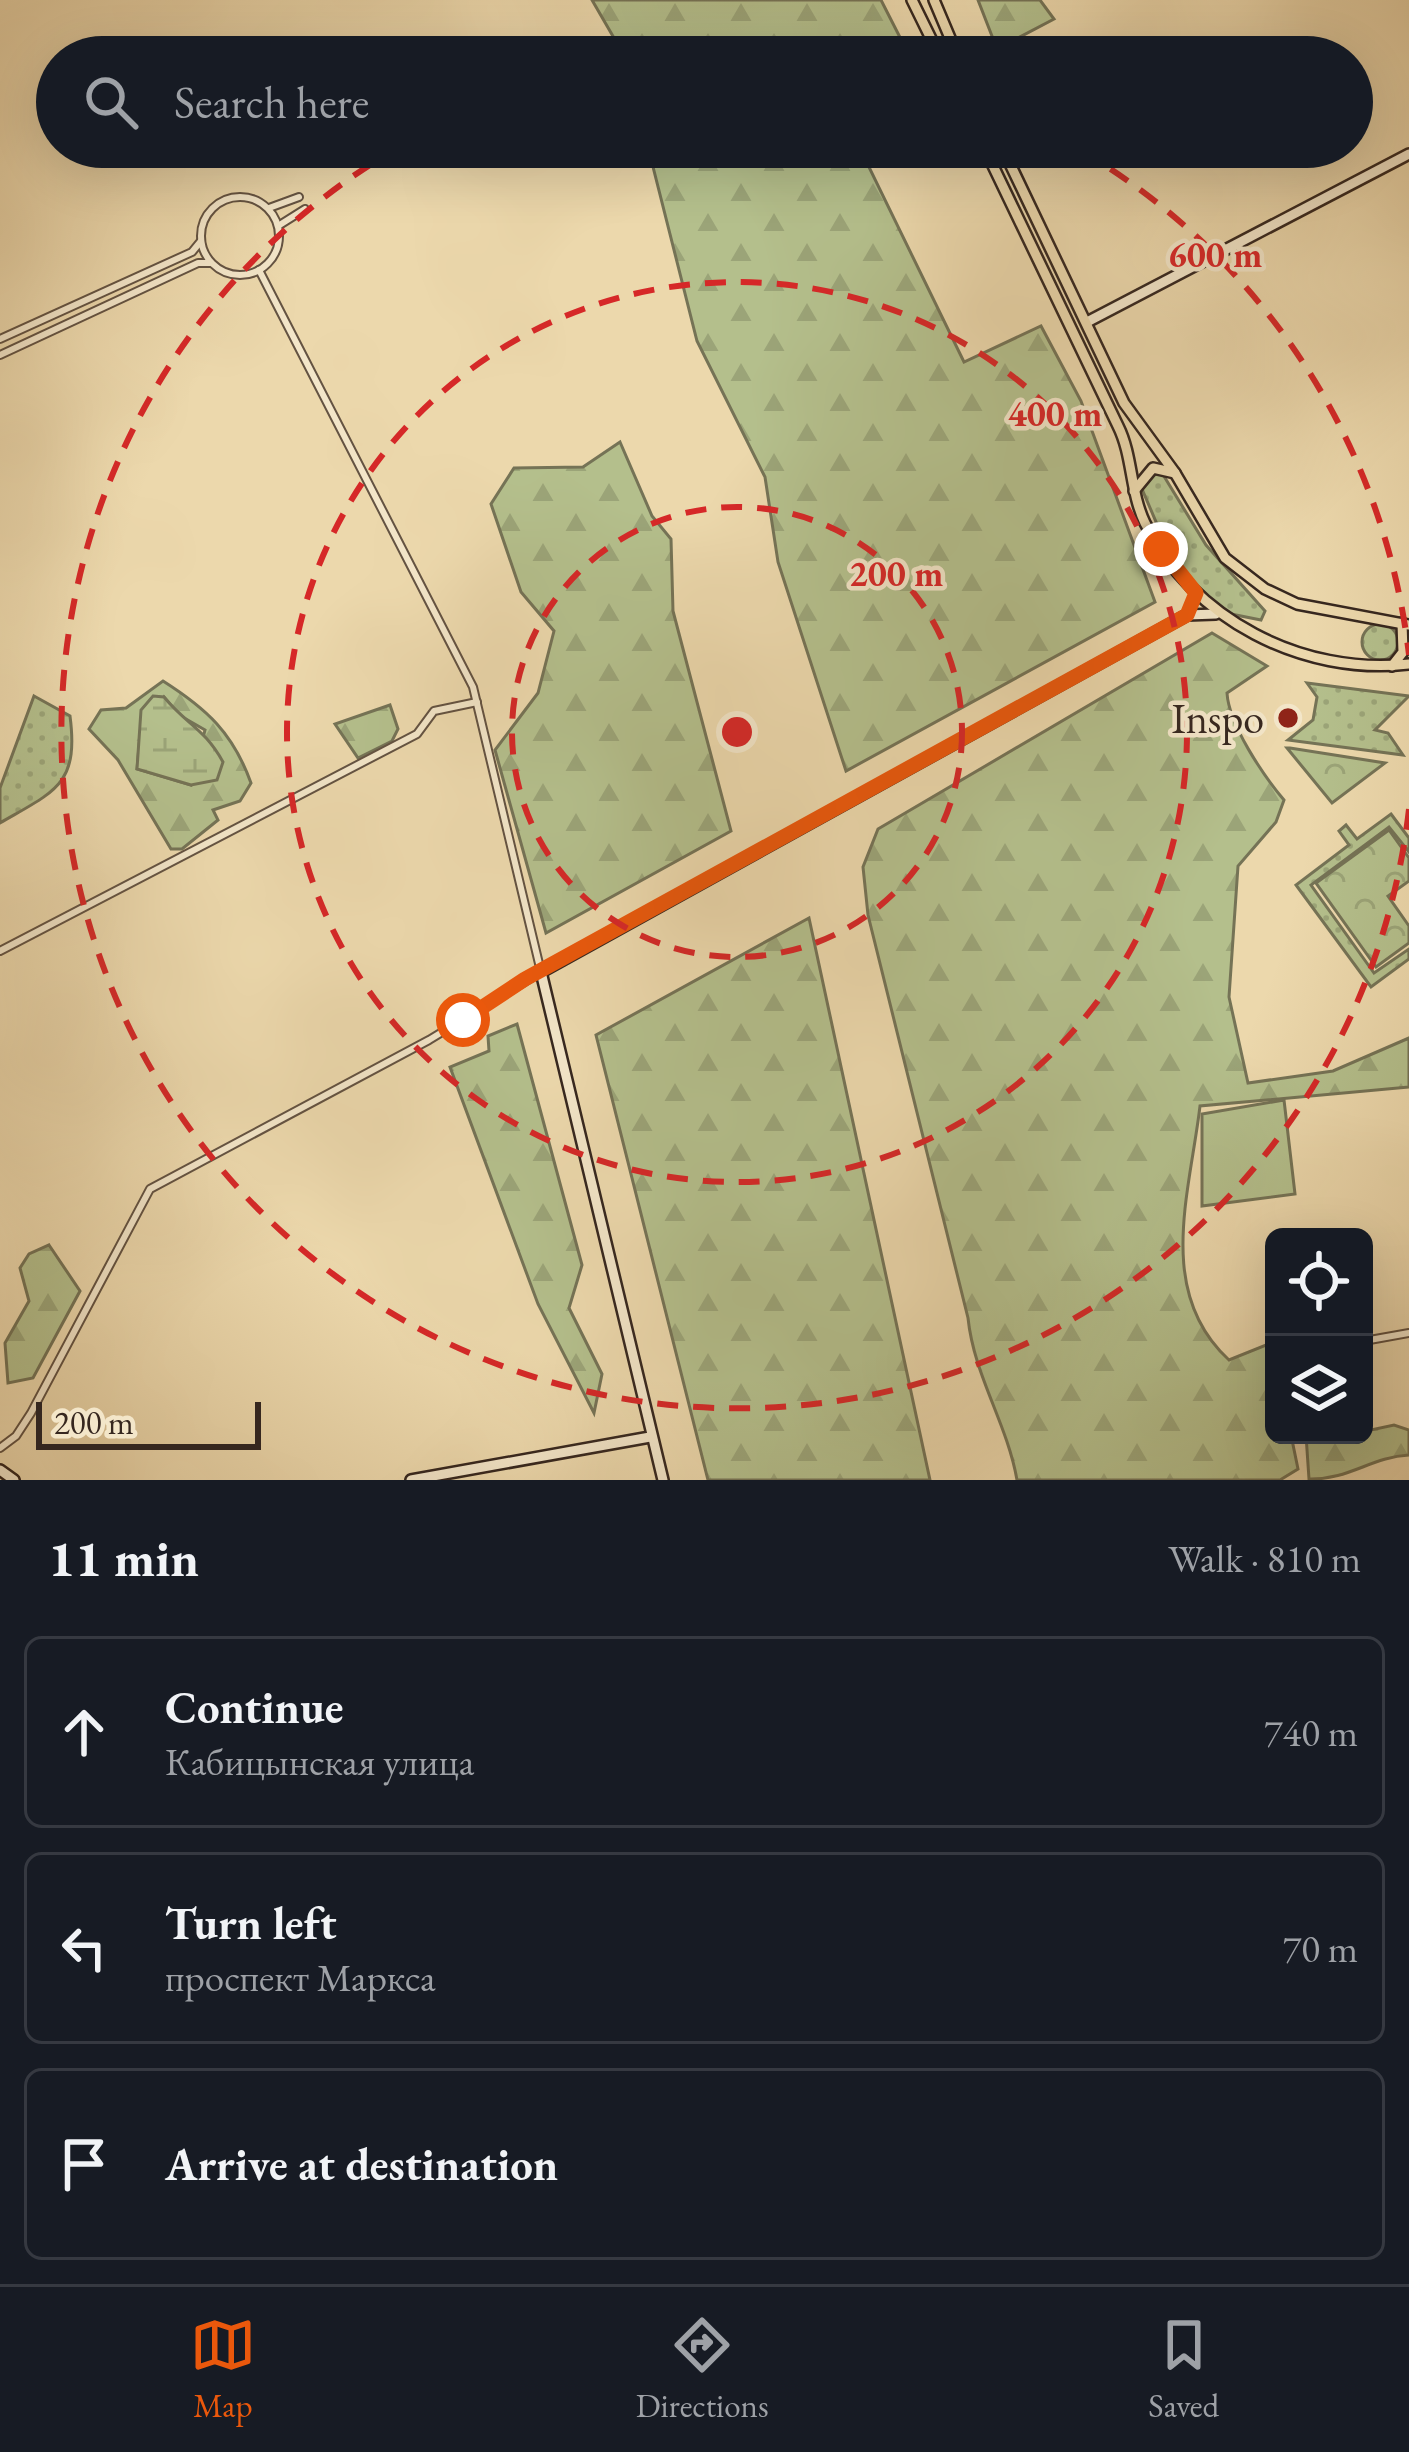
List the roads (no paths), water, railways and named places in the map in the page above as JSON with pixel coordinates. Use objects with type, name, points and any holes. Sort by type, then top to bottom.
[{"type":"main road","points":[[911,0],[929,36]]},
{"type":"main road","points":[[934,0],[949,36]]},
{"type":"main road","points":[[994,168],[1123,436],[1144,521],[1196,593],[1216,614],[1273,642],[1392,666],[1409,664]]},
{"type":"main road","points":[[1012,168],[1139,428],[1175,473],[1214,544],[1265,589],[1308,607],[1405,624],[1403,652],[1392,666]]},
{"type":"main road","points":[[1072,329],[1087,322]]},
{"type":"main road","points":[[1134,491],[1153,468],[1175,473]]},
{"type":"street","points":[[1087,322],[1409,154]]},
{"type":"street","points":[[0,339],[192,252],[201,241],[205,219],[226,199],[248,197],[268,208],[278,226],[275,255],[260,270],[231,274],[212,263],[198,263],[0,355]]},
{"type":"street","points":[[268,208],[298,197]]},
{"type":"street","points":[[278,226],[305,209]]},
{"type":"street","points":[[201,241],[212,263]]},
{"type":"street","points":[[260,270],[477,701],[663,1480]]},
{"type":"street","points":[[1187,615],[1196,593]]},
{"type":"street","points":[[0,1448],[16,1436],[31,1413],[150,1189],[429,1040],[541,972],[1187,615],[1216,614]]},
{"type":"street","points":[[0,950],[417,734],[434,711],[477,701]]},
{"type":"street","points":[[1373,1339],[1407,1333]]},
{"type":"street","points":[[411,1480],[650,1437]]},
{"type":"street","points":[[0,1470],[14,1480]]},
{"type":"place","name":"Inspo","points":[[1288,718]]}]
